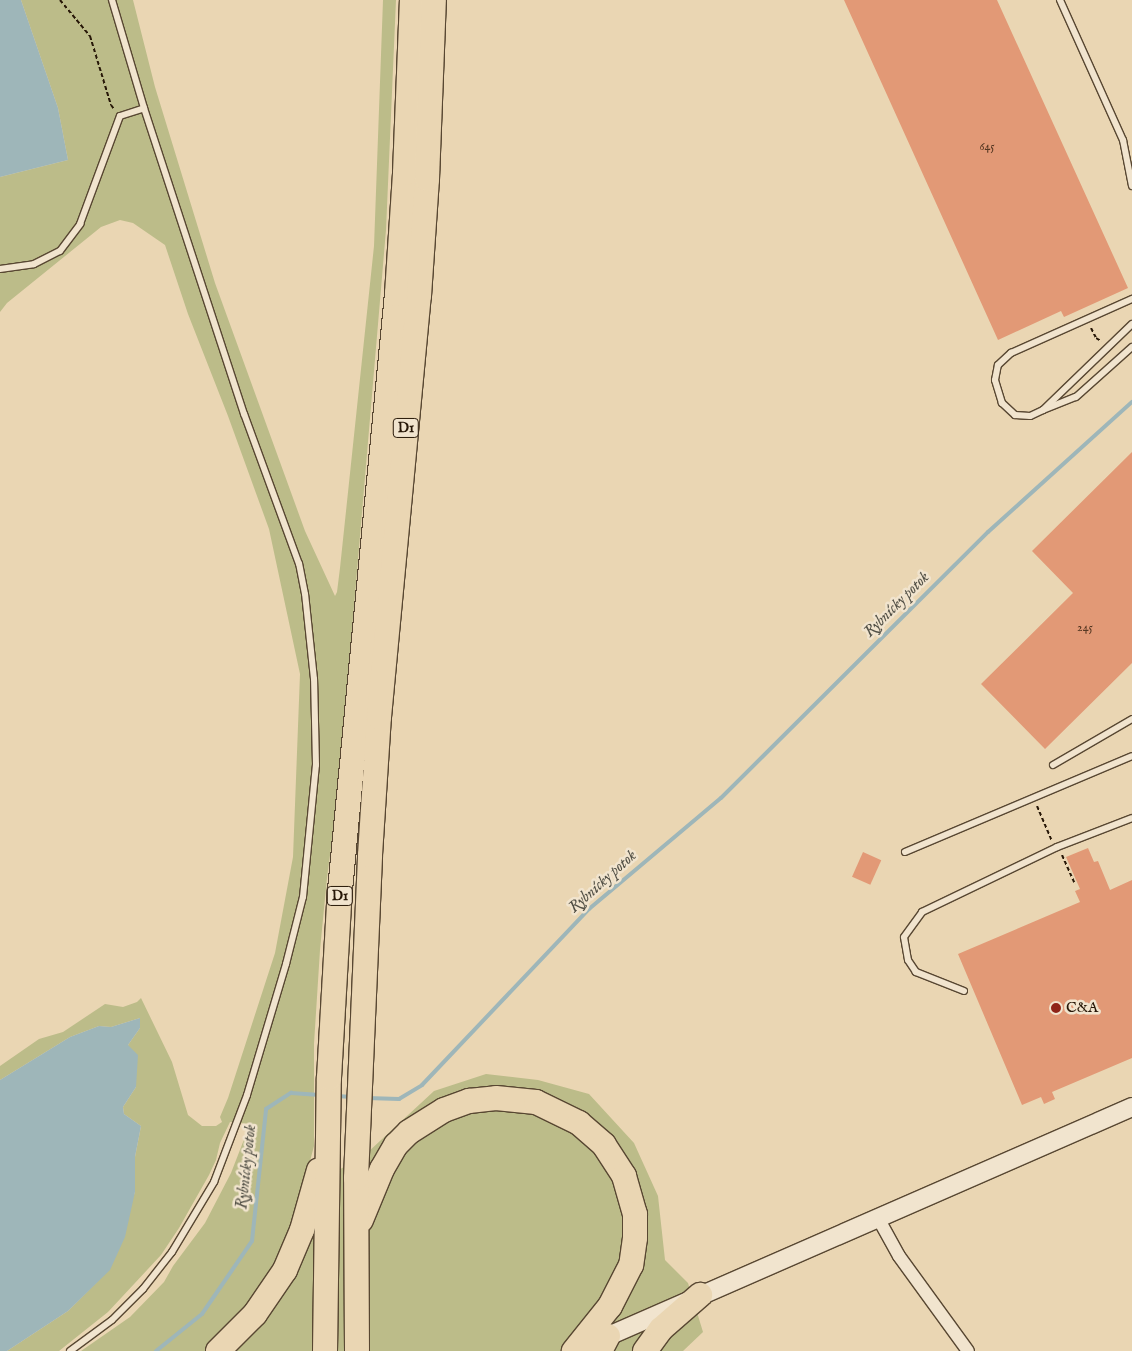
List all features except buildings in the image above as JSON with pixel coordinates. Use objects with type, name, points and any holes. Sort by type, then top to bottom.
[{"type":"highway","name":"D1","points":[[325,1351],[329,1078],[340,890],[397,294],[412,0]]},
{"type":"highway","name":"D1","points":[[357,1351],[356,1178],[358,1116],[379,717],[419,286],[429,141],[434,0]]},
{"type":"highway","points":[[357,1231],[376,1181],[396,1146],[416,1127],[444,1110],[469,1100],[496,1098],[536,1102],[579,1123],[604,1145],[624,1176],[635,1214],[636,1238],[631,1264],[610,1306],[574,1351]]},
{"type":"highway","points":[[218,1351],[255,1314],[285,1270],[302,1230],[316,1176],[327,1152]]},
{"type":"highway","points":[[645,1351],[661,1329],[700,1295]]},
{"type":"main road","points":[[574,1351],[604,1344],[700,1295],[1132,1107]]},
{"type":"street","points":[[878,1218],[899,1256],[968,1351]]},
{"type":"lane","points":[[70,1351],[112,1320],[143,1289],[172,1252],[214,1182],[247,1095],[286,964],[303,897],[316,765],[314,679],[305,594],[299,564],[244,414],[144,108],[112,0]]},
{"type":"lane","points":[[1060,0],[1123,140],[1132,186]]},
{"type":"lane","points":[[0,269],[34,264],[60,251],[80,224],[120,116],[144,108]]},
{"type":"lane","points":[[1132,299],[1011,353],[998,365],[995,380],[1002,403],[1016,415],[1030,416],[1076,397],[1132,347]]},
{"type":"lane","points":[[1043,410],[1132,324]]},
{"type":"lane","points":[[1053,765],[1132,719]]},
{"type":"lane","points":[[904,852],[1132,756]]},
{"type":"lane","points":[[964,991],[916,972],[908,960],[904,937],[922,912],[1057,847],[1132,818]]},
{"type":"path","points":[[60,0],[90,36],[111,105],[120,116]]},
{"type":"path","points":[[1086,320],[1100,342],[1107,335]]},
{"type":"green space","points":[[21,0],[133,0],[155,87],[215,283],[305,531],[335,596],[340,568],[374,246],[383,0],[396,0],[386,230],[338,795],[320,950],[314,1044],[314,1146],[305,1180],[309,1188],[367,1153],[434,1091],[486,1074],[538,1080],[589,1094],[634,1143],[658,1196],[665,1260],[688,1283],[703,1332],[683,1351],[81,1351],[130,1317],[164,1282],[173,1266],[205,1223],[231,1173],[250,1124],[230,1122],[220,1143],[216,1160],[209,1175],[179,1228],[161,1255],[108,1312],[59,1351],[7,1351],[68,1311],[108,1271],[135,1192],[135,1157],[141,1126],[124,1114],[123,1107],[136,1087],[128,1045],[140,1028],[140,1018],[111,1027],[99,1026],[70,1037],[0,1080],[0,1066],[39,1039],[63,1032],[105,1004],[123,1007],[137,1002],[141,998],[172,1062],[188,1115],[202,1126],[216,1126],[222,1122],[220,1117],[228,1098],[275,953],[293,857],[300,674],[269,529],[188,314],[165,245],[133,223],[120,220],[101,227],[7,303],[0,312],[0,177],[68,160],[58,108]]},
{"type":"water","points":[[0,0],[21,0],[58,108],[68,160],[0,177]]},
{"type":"water","points":[[140,1018],[140,1028],[128,1045],[138,1055],[136,1087],[123,1107],[124,1114],[141,1126],[135,1157],[135,1192],[125,1237],[110,1270],[68,1311],[7,1351],[0,1351],[0,1080],[70,1037],[99,1026],[111,1027]]},
{"type":"waterway","name":"Rybnícky potok","points":[[367,1098],[399,1099],[422,1085],[589,909],[721,798],[988,532],[1132,402]]},
{"type":"waterway","name":"Rybnícky potok","points":[[156,1351],[202,1314],[252,1241],[266,1109],[291,1093],[320,1095]]},
{"type":"waterway","name":"Rybnícky potok","points":[[337,1096],[352,1097]]},
{"type":"place","name":"C&A","points":[[1056,1008]]}]
